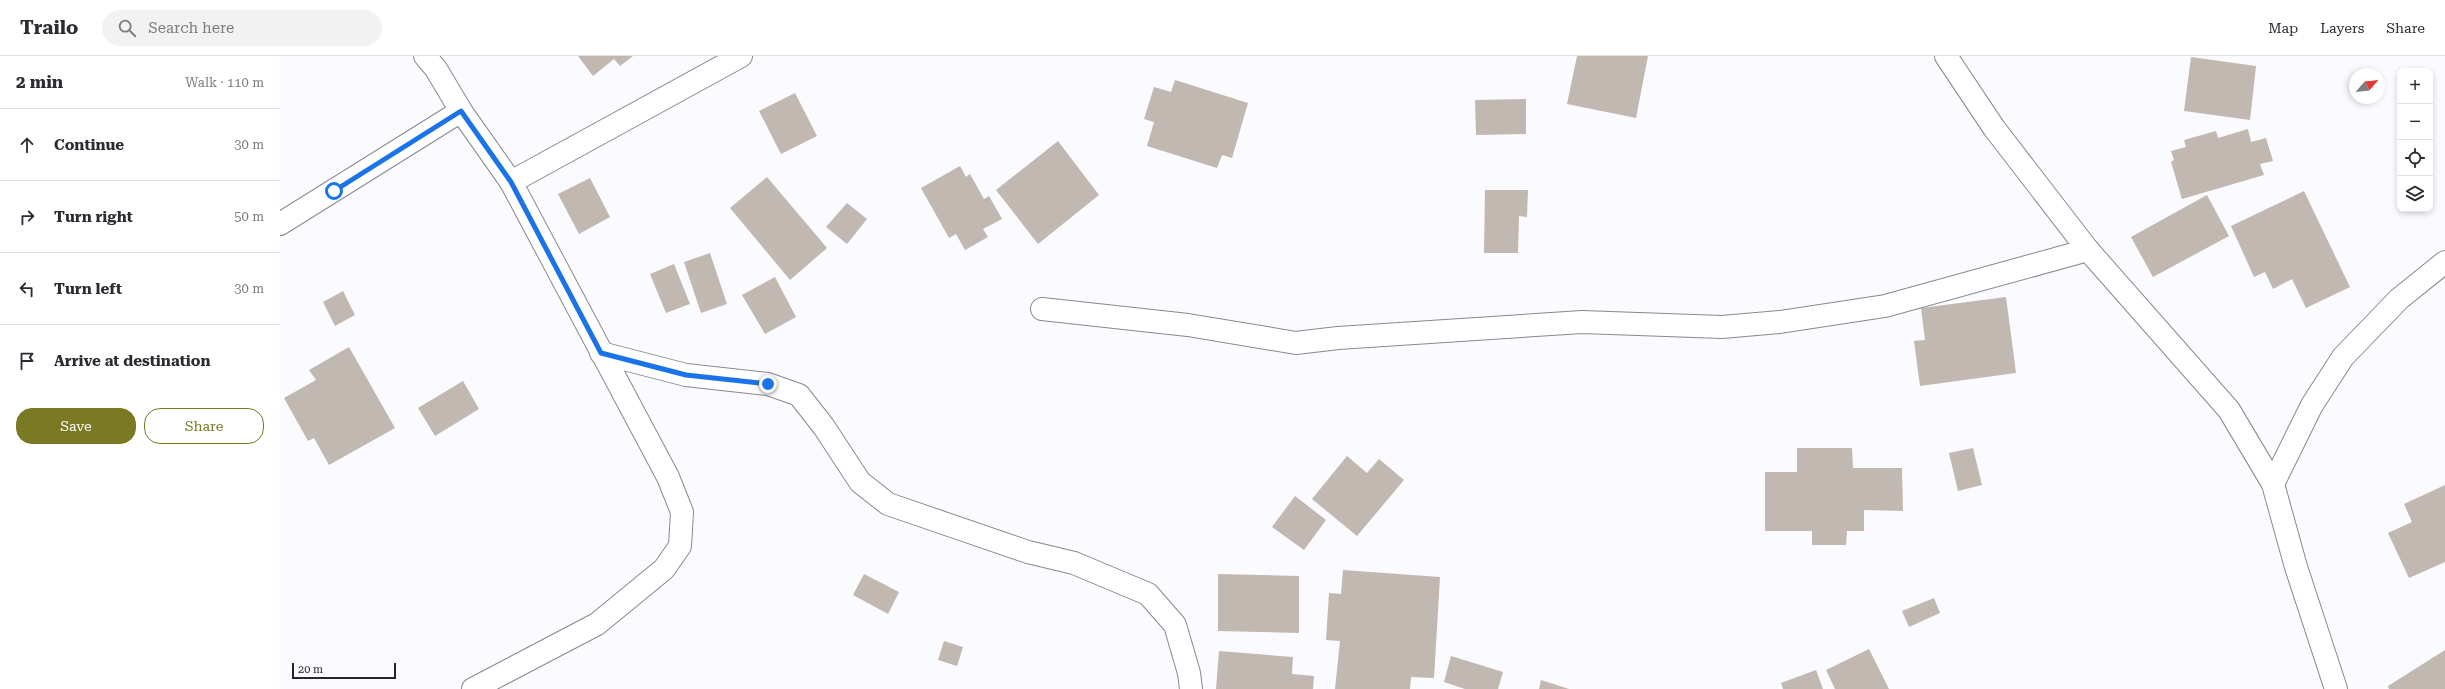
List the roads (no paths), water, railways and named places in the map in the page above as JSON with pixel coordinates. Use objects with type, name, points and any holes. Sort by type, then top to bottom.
[{"type":"street","points":[[425,56],[436,69],[461,111],[511,182],[668,477],[682,512],[680,546],[664,569],[597,624],[473,689]]},
{"type":"street","points":[[511,182],[741,56]]},
{"type":"street","points":[[1946,56],[1994,128],[2088,250],[2230,410],[2274,484],[2296,567],[2336,689]]},
{"type":"street","points":[[280,224],[461,111]]},
{"type":"street","points":[[1042,309],[1188,325],[1296,343],[1338,338],[1582,322],[1722,327],[1780,322],[1885,306],[2088,250]]},
{"type":"street","points":[[2274,484],[2312,405],[2343,357],[2399,300],[2445,262]]},
{"type":"street","points":[[601,353],[686,375],[768,384],[799,395],[824,427],[860,482],[888,504],[1028,552],[1074,563],[1148,594],[1176,625],[1189,672],[1191,689]]}]
